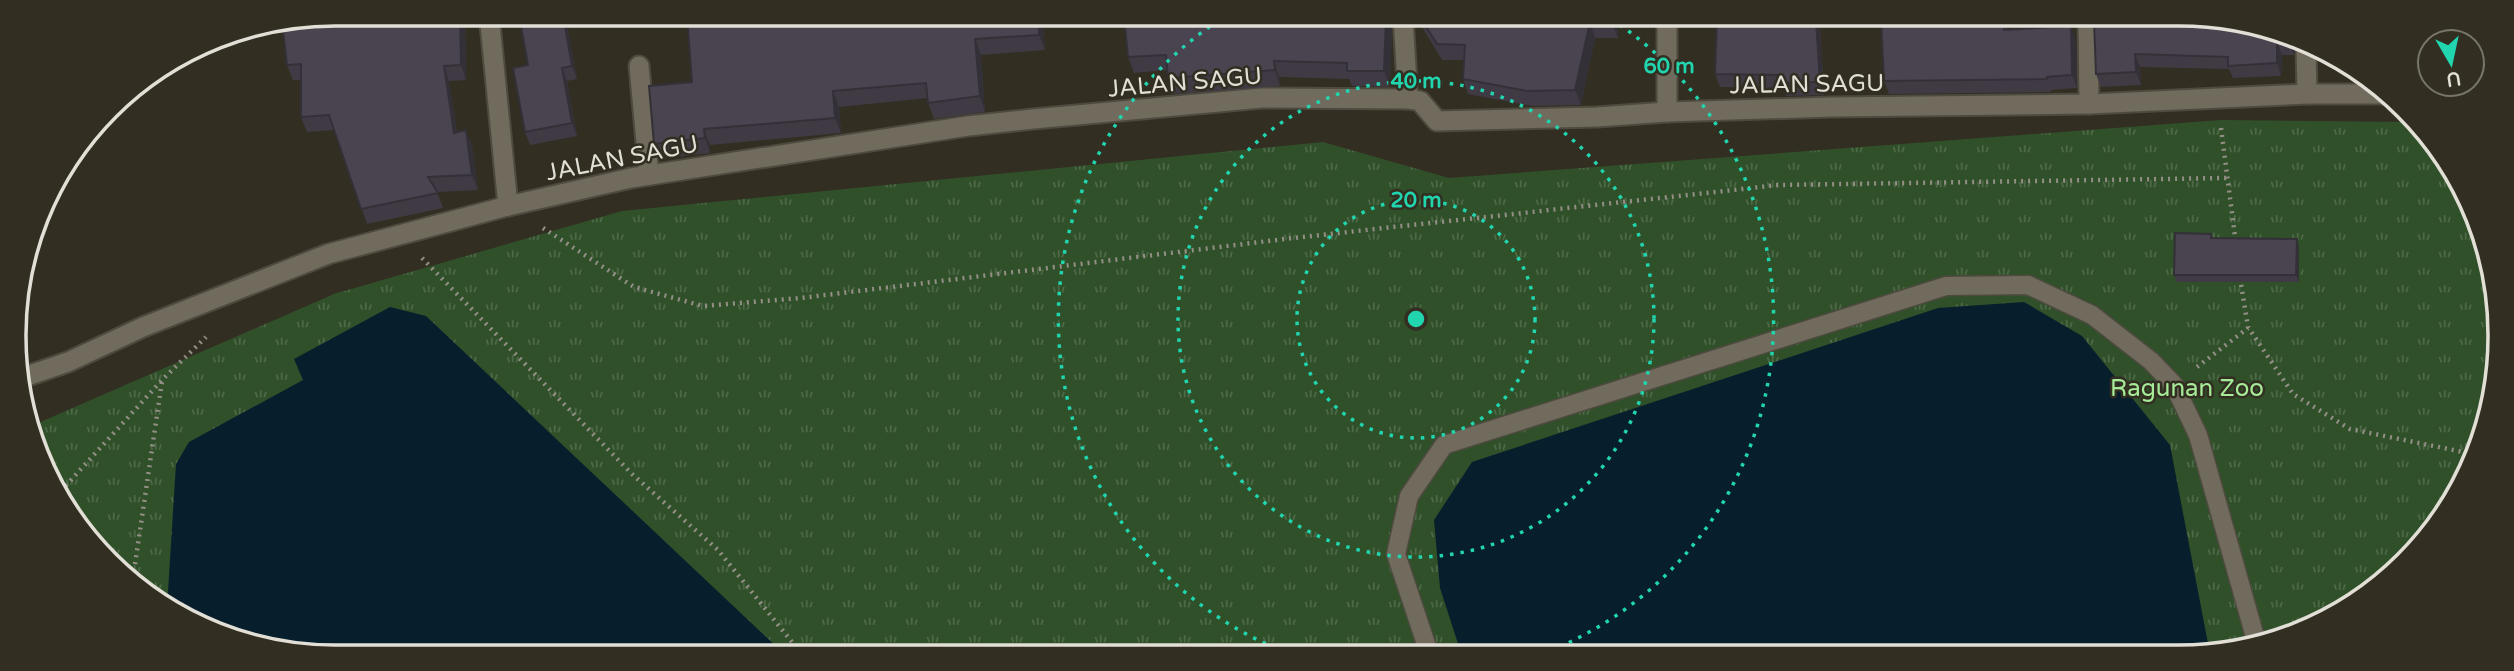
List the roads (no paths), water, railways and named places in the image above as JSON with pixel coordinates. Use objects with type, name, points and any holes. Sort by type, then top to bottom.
[{"type":"street","points":[[490,26],[508,206]]},
{"type":"street","points":[[1403,26],[1408,99]]},
{"type":"street","points":[[1667,26],[1667,112]]},
{"type":"street","points":[[2088,26],[2089,104]]},
{"type":"street","points":[[2306,54],[2307,94]]},
{"type":"street","points":[[639,66],[649,175]]},
{"type":"street","name":"JALAN SAGU","points":[[29,376],[306,262],[508,206],[649,175],[968,126],[1262,98],[1408,99],[1420,101],[1437,121],[1832,107],[2089,104],[2307,94],[2372,94]]},
{"type":"lane","points":[[1426,645],[1396,554],[1409,496],[1444,446],[1946,286],[2028,285],[2092,315],[2151,361],[2174,385],[2198,435],[2254,635]]},
{"type":"water","points":[[2024,302],[2082,336],[2170,445],[2208,643],[1458,645],[1440,588],[1434,520],[1472,462],[1938,308]]},
{"type":"water","points":[[390,307],[426,316],[775,645],[315,644],[275,639],[236,628],[199,613],[168,595],[176,464],[189,442],[303,380],[294,359]]},
{"type":"park label","name":"Ragunan Zoo","points":[[2187,388]]}]
